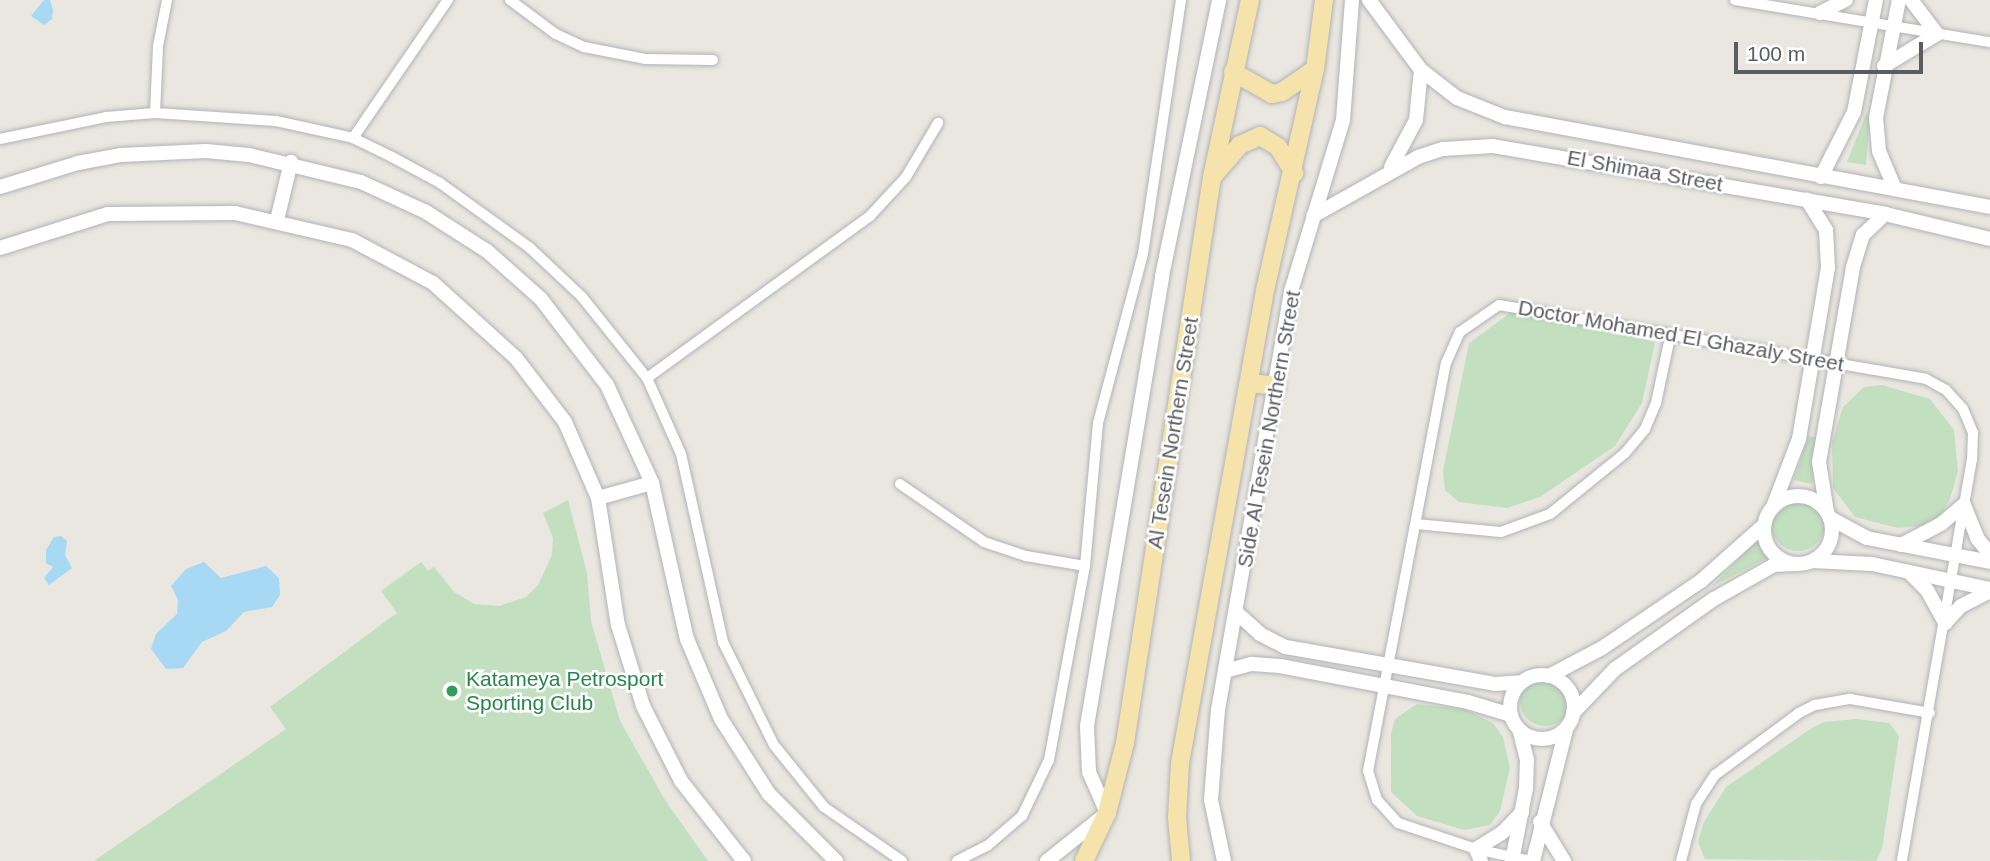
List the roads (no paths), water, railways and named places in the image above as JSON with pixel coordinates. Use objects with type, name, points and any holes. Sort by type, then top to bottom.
[{"type":"main road","name":"Al Tesein Northern Street","points":[[1084,861],[1107,813],[1125,743],[1212,177],[1250,0]]},
{"type":"main road","points":[[1181,861],[1177,818],[1181,763],[1266,286],[1294,173],[1315,69],[1324,0]]},
{"type":"main road","points":[[1233,72],[1272,94],[1282,92],[1315,69]]},
{"type":"main road","points":[[1212,177],[1240,145],[1260,136],[1278,147],[1294,173]]},
{"type":"main road","points":[[1249,383],[1276,386]]},
{"type":"street","points":[[155,113],[158,46],[167,0]]},
{"type":"street","points":[[353,138],[448,0]]},
{"type":"street","points":[[510,0],[556,34],[584,47],[645,59],[713,60]]},
{"type":"street","points":[[957,861],[987,846],[1023,816],[1043,780],[1071,657],[1085,566],[1098,423],[1143,254],[1181,0]]},
{"type":"street","points":[[1047,861],[1107,813],[1089,772],[1087,726],[1162,276],[1219,0]]},
{"type":"street","name":"Side Al Tesein Northern Street","points":[[1224,861],[1211,800],[1225,671],[1292,288],[1343,120],[1352,0]]},
{"type":"street","name":"El Shimaa Street","points":[[1369,0],[1421,70],[1457,98],[1530,124],[1990,208]]},
{"type":"street","points":[[1735,0],[1820,13],[1892,28],[1990,42]]},
{"type":"street","points":[[1820,13],[1846,0]]},
{"type":"street","points":[[1821,177],[1851,121],[1876,0]]},
{"type":"street","points":[[1895,189],[1876,135],[1884,66],[1899,0]]},
{"type":"street","points":[[1911,0],[1937,34]]},
{"type":"street","points":[[1884,66],[1937,34]]},
{"type":"street","points":[[1390,169],[1416,120],[1421,70]]},
{"type":"street","points":[[0,139],[106,117],[155,113],[236,115],[353,138],[440,183],[530,248],[582,297],[647,378],[677,443],[713,608],[752,708],[774,745],[824,807],[902,861]]},
{"type":"street","points":[[647,378],[860,225],[906,177],[938,123]]},
{"type":"street","points":[[1527,150],[1530,124]]},
{"type":"street","name":"El Shimaa Street","points":[[1313,216],[1390,169],[1443,149],[1468,146],[1527,150],[1807,200],[1990,239]]},
{"type":"street","points":[[0,187],[78,163],[142,153],[206,152],[291,162],[361,182],[426,212],[515,274],[565,326],[600,375],[624,416],[652,483],[687,639],[721,719],[769,794],[836,861]]},
{"type":"street","points":[[276,219],[291,162]]},
{"type":"street","points":[[1237,613],[1260,634],[1286,647],[1495,684],[1549,676],[1602,648],[1701,581],[1764,525],[1795,455],[1829,247],[1826,230],[1807,200]]},
{"type":"street","points":[[0,248],[108,214],[193,210],[276,219],[352,240],[396,259],[433,283],[516,358],[565,422],[597,498],[618,625],[643,706],[681,781],[744,861]]},
{"type":"street","points":[[1813,561],[1828,546],[1828,515],[1819,462],[1857,250],[1868,228],[1885,215]]},
{"type":"street","name":"Doctor Mohamed El Ghazaly Street","points":[[1532,861],[1479,855],[1412,830],[1386,813],[1377,800],[1368,771],[1381,689],[1451,345],[1486,312],[1499,305],[1530,307],[1670,337],[1926,379],[1946,390],[1964,409],[1973,433],[1964,505],[1930,713],[1902,861]]},
{"type":"street","points":[[1416,524],[1501,532],[1550,514],[1625,453],[1645,429],[1656,403],[1670,337]]},
{"type":"street","points":[[597,498],[652,483]]},
{"type":"street","points":[[900,484],[945,520],[984,542],[1026,556],[1085,566]]},
{"type":"street","points":[[1773,507],[1784,499],[1804,497],[1856,534],[1990,562]]},
{"type":"street","points":[[1901,545],[1941,524],[1964,505],[1977,538],[1990,554]]},
{"type":"street","points":[[1764,525],[1771,551],[1794,564]]},
{"type":"street","points":[[1532,861],[1540,822],[1573,713],[1615,669],[1714,599],[1774,565],[1813,561],[1846,560],[1990,590]]},
{"type":"street","points":[[1909,572],[1927,590],[1945,623],[1961,606],[1990,590]]},
{"type":"street","points":[[1225,671],[1267,664],[1381,689],[1468,702],[1511,715]]},
{"type":"street","points":[[1549,676],[1569,690],[1573,713]]},
{"type":"street","points":[[1512,859],[1523,811],[1527,760],[1520,731],[1511,715],[1511,697],[1521,682]]},
{"type":"street","points":[[1681,861],[1696,804],[1715,775],[1799,713],[1815,705],[1850,699],[1930,713]]},
{"type":"street","points":[[1520,731],[1543,739],[1566,730]]},
{"type":"street","points":[[1479,855],[1523,811]]},
{"type":"street","points":[[1540,822],[1564,861]]},
{"type":"water","points":[[44,0],[50,0],[53,10],[52,19],[44,25],[31,16]]},
{"type":"water","points":[[61,536],[67,541],[65,555],[72,568],[49,585],[44,578],[53,567],[46,563],[46,550],[54,537]]},
{"type":"water","points":[[204,562],[221,578],[266,566],[279,578],[280,595],[272,607],[244,612],[226,631],[202,642],[183,668],[166,669],[151,649],[156,634],[177,614],[178,600],[171,586],[186,569]]},
{"type":"place","name":"Katameya Petrosport Sporting Club","points":[[452,691]]}]
